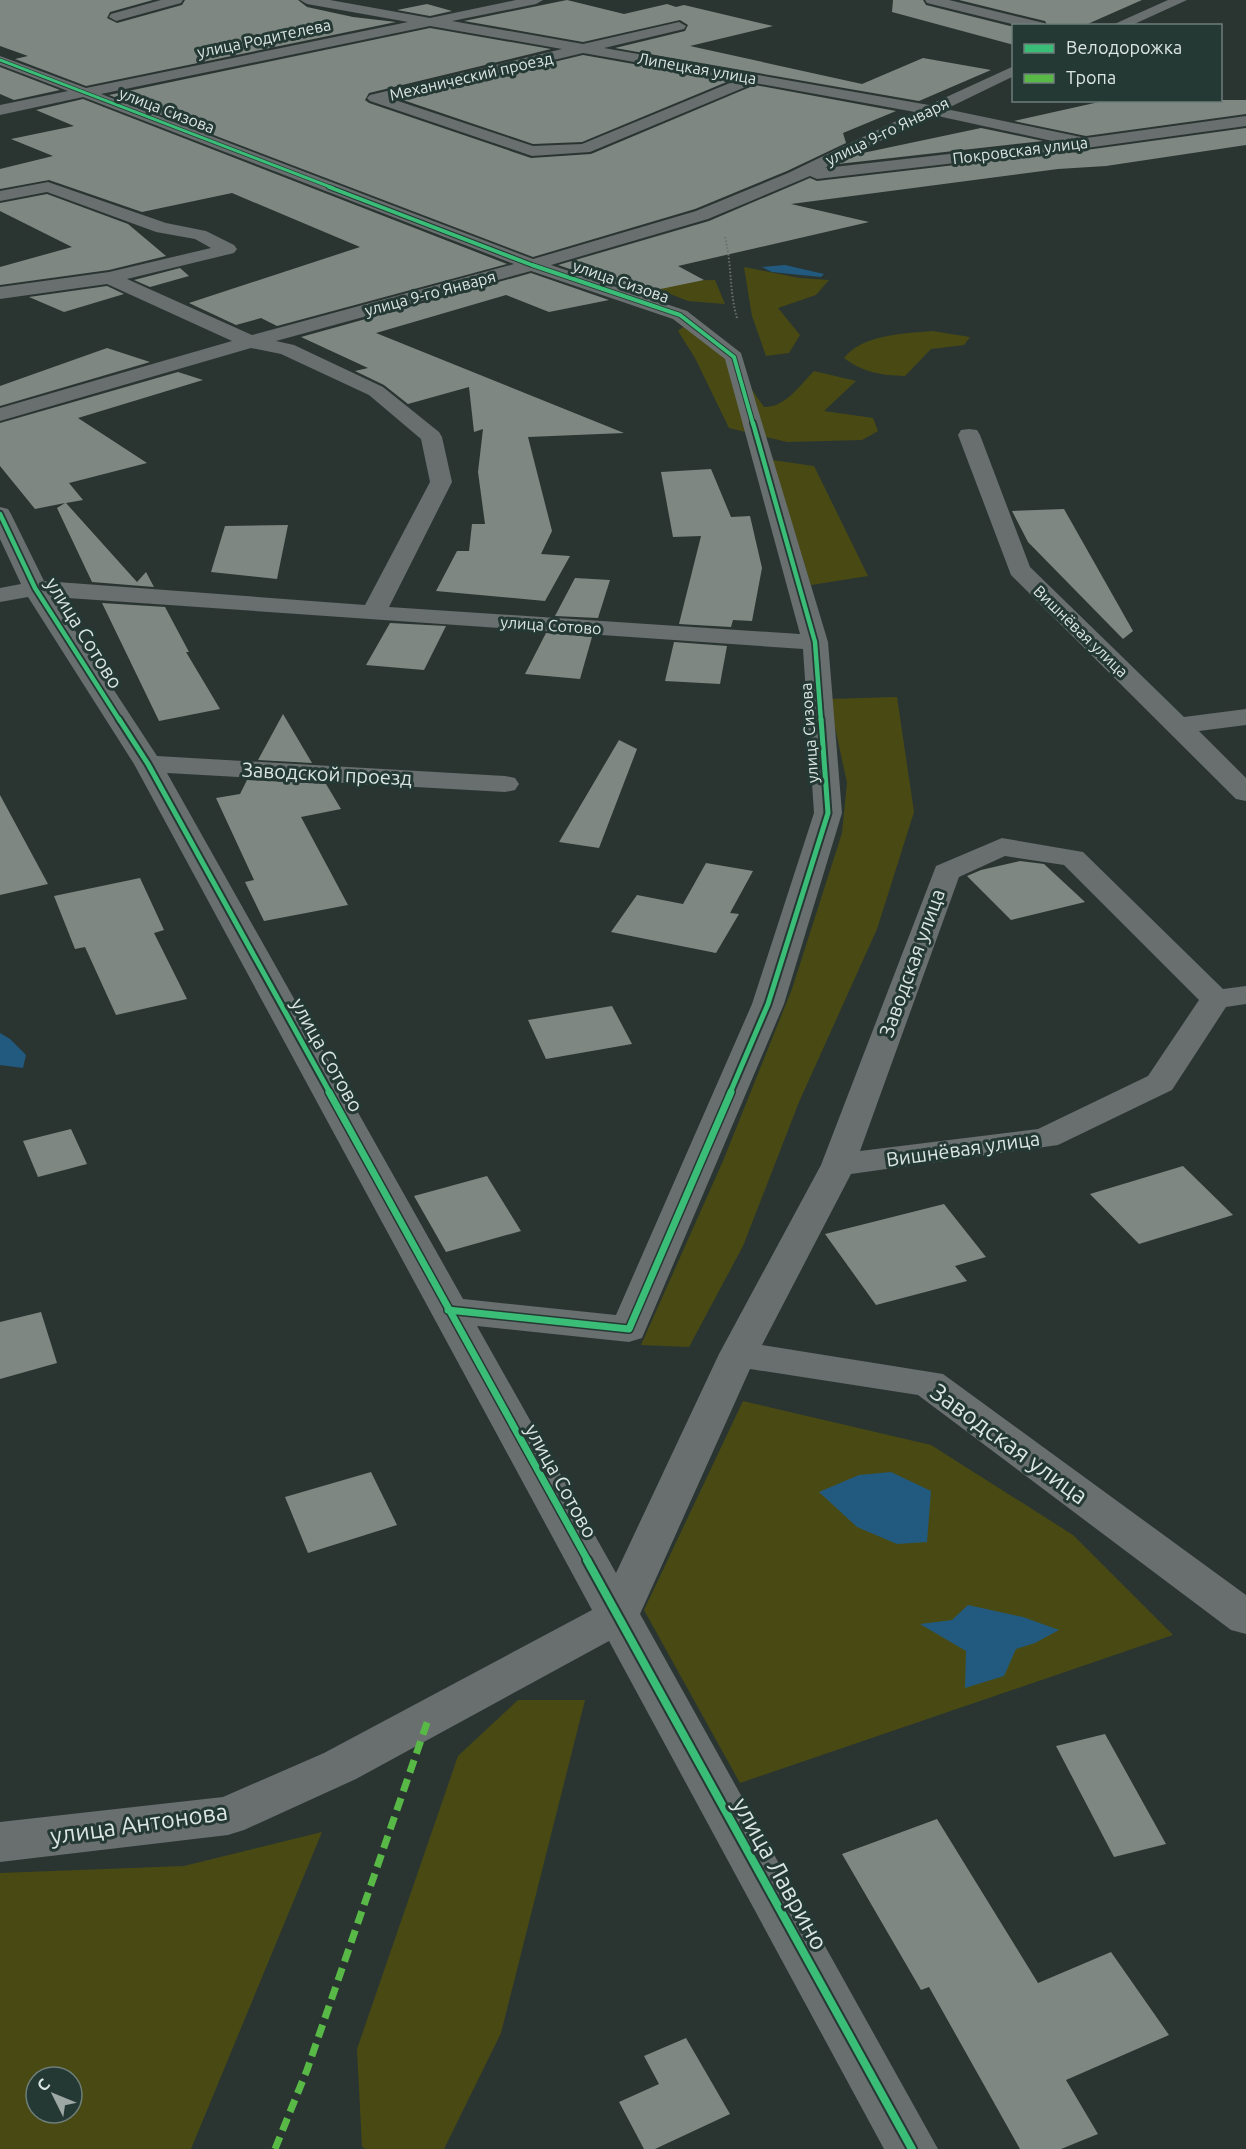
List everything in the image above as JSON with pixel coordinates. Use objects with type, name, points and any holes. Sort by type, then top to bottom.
[{"type":"street","points":[[116,17],[176,0]]},
{"type":"street","name":"Липецкая улица","points":[[307,0],[930,110],[1086,143]]},
{"type":"street","name":"улица Родителева","points":[[0,110],[536,0]]},
{"type":"street","points":[[932,0],[1031,24]]},
{"type":"street","points":[[1122,24],[1180,0]]},
{"type":"street","name":"Механический проезд","points":[[680,26],[375,98],[532,151],[584,149],[755,78]]},
{"type":"street","name":"улица Сизова","points":[[0,60],[532,265],[680,315],[734,357],[815,642],[828,813],[768,1005],[629,1329],[448,1310]]},
{"type":"street","name":"улица 9-го Января","points":[[0,416],[250,342],[532,265],[702,215],[794,177],[1012,71]]},
{"type":"street","name":"Покровская улица","points":[[794,177],[1086,143],[1246,121]]},
{"type":"street","points":[[0,196],[48,187],[162,228],[200,235],[228,249],[109,278],[0,293]]},
{"type":"street","points":[[109,278],[250,342],[287,349],[376,391],[431,437],[441,482],[373,613]]},
{"type":"street","name":"Вишнёвая улица","points":[[969,435],[1019,570],[1246,793]]},
{"type":"street","name":"улица Сотово","points":[[0,514],[35,588],[148,764],[616,1617]]},
{"type":"street","points":[[0,595],[35,588]]},
{"type":"street","name":"улица Сотово","points":[[35,588],[815,642]]},
{"type":"street","points":[[1179,726],[1246,717]]},
{"type":"street","name":"Заводской проезд","points":[[148,764],[505,784]]},
{"type":"street","name":"Заводская улица","points":[[616,1617],[738,1354],[838,1166],[946,872],[1002,847],[1073,858],[1231,997]]},
{"type":"street","name":"Вишнёвая улица","points":[[838,1166],[1046,1138],[1160,1083],[1231,997]]},
{"type":"street","name":"Заводская улица","points":[[738,1354],[928,1383],[1246,1618]]},
{"type":"street","name":"улица Антонова","points":[[0,1842],[228,1816],[340,1766],[616,1617]]},
{"type":"street","name":"улица Лаврино","points":[[616,1617],[912,2149]]},
{"type":"shaded area","points":[[744,267],[799,278],[829,280],[816,295],[778,308],[800,335],[789,353],[766,356],[752,316]]},
{"type":"shaded area","points":[[715,280],[725,304],[688,301],[660,290],[672,281]]},
{"type":"shaded area","points":[[683,327],[726,353],[764,407],[779,404],[785,400],[814,371],[856,381],[824,411],[873,418],[878,431],[862,440],[787,442],[729,428],[695,358],[678,331]]},
{"type":"shaded area","points":[[932,331],[970,337],[964,345],[931,349],[905,376],[873,372],[844,358],[852,350],[873,340]]},
{"type":"shaded area","points":[[772,460],[814,466],[868,576],[811,585]]},
{"type":"shaded area","points":[[897,697],[914,812],[877,929],[799,1102],[743,1246],[689,1347],[641,1345],[723,1161],[792,989],[842,833],[847,783],[829,699]]},
{"type":"shaded area","points":[[743,1401],[931,1445],[1073,1535],[1173,1635],[740,1783],[644,1610]]},
{"type":"shaded area","points":[[518,1700],[585,1700],[501,2033],[444,2149],[366,2149],[362,2147],[357,2049],[458,1756]]},
{"type":"shaded area","points":[[322,1832],[191,2149],[0,2149],[0,1873],[184,1866]]},
{"type":"water","points":[[785,265],[824,274],[821,277],[772,272],[762,267]]},
{"type":"water","points":[[0,1033],[10,1039],[26,1055],[23,1068],[0,1065]]},
{"type":"water","points":[[891,1472],[931,1491],[927,1542],[897,1544],[857,1527],[819,1492],[859,1475]]},
{"type":"water","points":[[968,1605],[1023,1617],[1059,1630],[1035,1643],[1016,1649],[1004,1676],[965,1688],[966,1651],[920,1624],[952,1620]]},
{"type":"building","points":[[0,0],[153,0],[110,12],[107,18],[117,23],[182,5],[185,0],[298,0],[307,7],[353,17],[396,22],[86,86],[15,59],[28,56],[0,46]]},
{"type":"building","points":[[567,0],[624,14],[667,4],[676,7],[684,5],[773,26],[690,46],[862,84],[923,58],[991,70],[919,101],[615,48],[685,31],[688,25],[680,20],[583,42],[464,21]]},
{"type":"building","points":[[893,0],[923,0],[926,5],[1012,26],[1012,44],[892,12]]},
{"type":"building","points":[[959,0],[1142,0],[1088,24],[1047,24],[1045,21]]},
{"type":"building","points":[[427,4],[452,11],[430,16],[397,10]]},
{"type":"building","points":[[430,28],[551,49],[369,93],[365,100],[531,158],[591,154],[755,85],[896,111],[843,133],[846,143],[787,171],[695,209],[533,257],[109,95]]},
{"type":"building","points":[[583,55],[729,81],[582,142],[533,144],[400,99]]},
{"type":"building","points":[[0,67],[60,90],[14,100],[0,94]]},
{"type":"building","points":[[83,99],[507,264],[277,326],[261,318],[236,325],[189,303],[360,247],[232,193],[142,212],[49,180],[0,189],[0,169],[53,156],[11,139],[74,126],[36,110]]},
{"type":"building","points":[[1246,100],[1246,114],[1086,136],[1014,121],[1099,102]]},
{"type":"building","points":[[981,128],[1043,141],[838,164],[858,154]]},
{"type":"building","points":[[1246,128],[1246,145],[1106,166],[1058,169],[791,204],[869,222],[678,266],[704,280],[641,293],[558,265],[709,221],[810,178],[817,181],[1086,150]]},
{"type":"building","points":[[47,194],[128,224],[166,256],[109,270],[0,285],[0,267],[72,247],[0,211],[0,203]]},
{"type":"building","points":[[180,268],[189,276],[150,287],[134,280]]},
{"type":"building","points":[[531,273],[609,300],[549,312],[506,295],[376,333],[624,433],[528,437],[552,531],[541,554],[570,556],[545,601],[436,591],[457,551],[469,551],[472,524],[485,524],[478,472],[483,429],[474,432],[469,387],[408,404],[384,385],[355,371],[368,368],[301,337]]},
{"type":"building","points":[[107,286],[124,294],[64,312],[29,297]]},
{"type":"building","points":[[107,348],[150,362],[0,406],[0,386]]},
{"type":"building","points":[[178,372],[203,380],[78,418],[147,463],[69,483],[83,500],[66,503],[137,582],[146,572],[154,587],[92,582],[57,508],[65,503],[35,509],[0,466],[0,423]]},
{"type":"building","points":[[711,469],[731,517],[750,516],[762,568],[752,621],[733,620],[731,627],[679,624],[701,536],[673,537],[661,472]]},
{"type":"building","points":[[1064,509],[1133,631],[1123,639],[1028,542],[1012,511]]},
{"type":"building","points":[[288,525],[277,579],[211,572],[225,526]]},
{"type":"building","points":[[575,578],[610,580],[598,618],[555,616]]},
{"type":"building","points":[[102,603],[165,607],[189,652],[186,652],[220,709],[159,721]]},
{"type":"building","points":[[390,623],[446,626],[424,670],[366,665]]},
{"type":"building","points":[[546,633],[592,637],[580,679],[525,674]]},
{"type":"building","points":[[674,642],[727,646],[720,684],[665,681]]},
{"type":"building","points":[[283,714],[312,763],[258,760]]},
{"type":"building","points":[[619,740],[637,749],[599,848],[559,842]]},
{"type":"building","points":[[247,780],[326,784],[341,809],[301,817],[348,905],[264,921],[245,882],[254,880],[216,798],[240,794]]},
{"type":"building","points":[[0,795],[48,884],[0,895]]},
{"type":"building","points":[[1020,861],[1044,864],[1085,902],[1011,920],[967,876],[981,870]]},
{"type":"building","points":[[706,863],[753,871],[730,913],[739,914],[716,953],[611,932],[637,895],[683,904]]},
{"type":"building","points":[[140,878],[164,930],[154,933],[187,999],[116,1015],[85,947],[75,949],[54,896]]},
{"type":"building","points":[[612,1006],[632,1044],[546,1059],[528,1020]]},
{"type":"building","points":[[71,1129],[87,1164],[38,1177],[23,1141]]},
{"type":"building","points":[[1183,1166],[1233,1215],[1139,1244],[1090,1194]]},
{"type":"building","points":[[487,1176],[521,1231],[446,1252],[414,1196]]},
{"type":"building","points":[[944,1204],[986,1257],[955,1266],[967,1281],[876,1305],[825,1234]]},
{"type":"building","points":[[41,1312],[57,1363],[0,1379],[0,1322]]},
{"type":"building","points":[[371,1472],[397,1525],[308,1553],[285,1497]]},
{"type":"building","points":[[1105,1734],[1166,1844],[1114,1857],[1056,1746]]},
{"type":"building","points":[[937,1819],[1038,1983],[1111,1952],[1169,2035],[1066,2080],[1098,2134],[1061,2149],[1020,2149],[929,1987],[921,1990],[842,1854]]},
{"type":"building","points":[[686,2038],[730,2114],[655,2149],[644,2149],[619,2102],[659,2084],[644,2056]]},
{"type":"marked path","points":[[275,2149],[307,2070],[429,1717]]},
{"type":"cycle path","points":[[0,60],[532,265],[680,315],[734,357],[815,642],[828,813],[768,1004],[629,1329],[448,1310]]},
{"type":"cycle path","points":[[0,514],[35,588],[148,764],[912,2149]]}]
